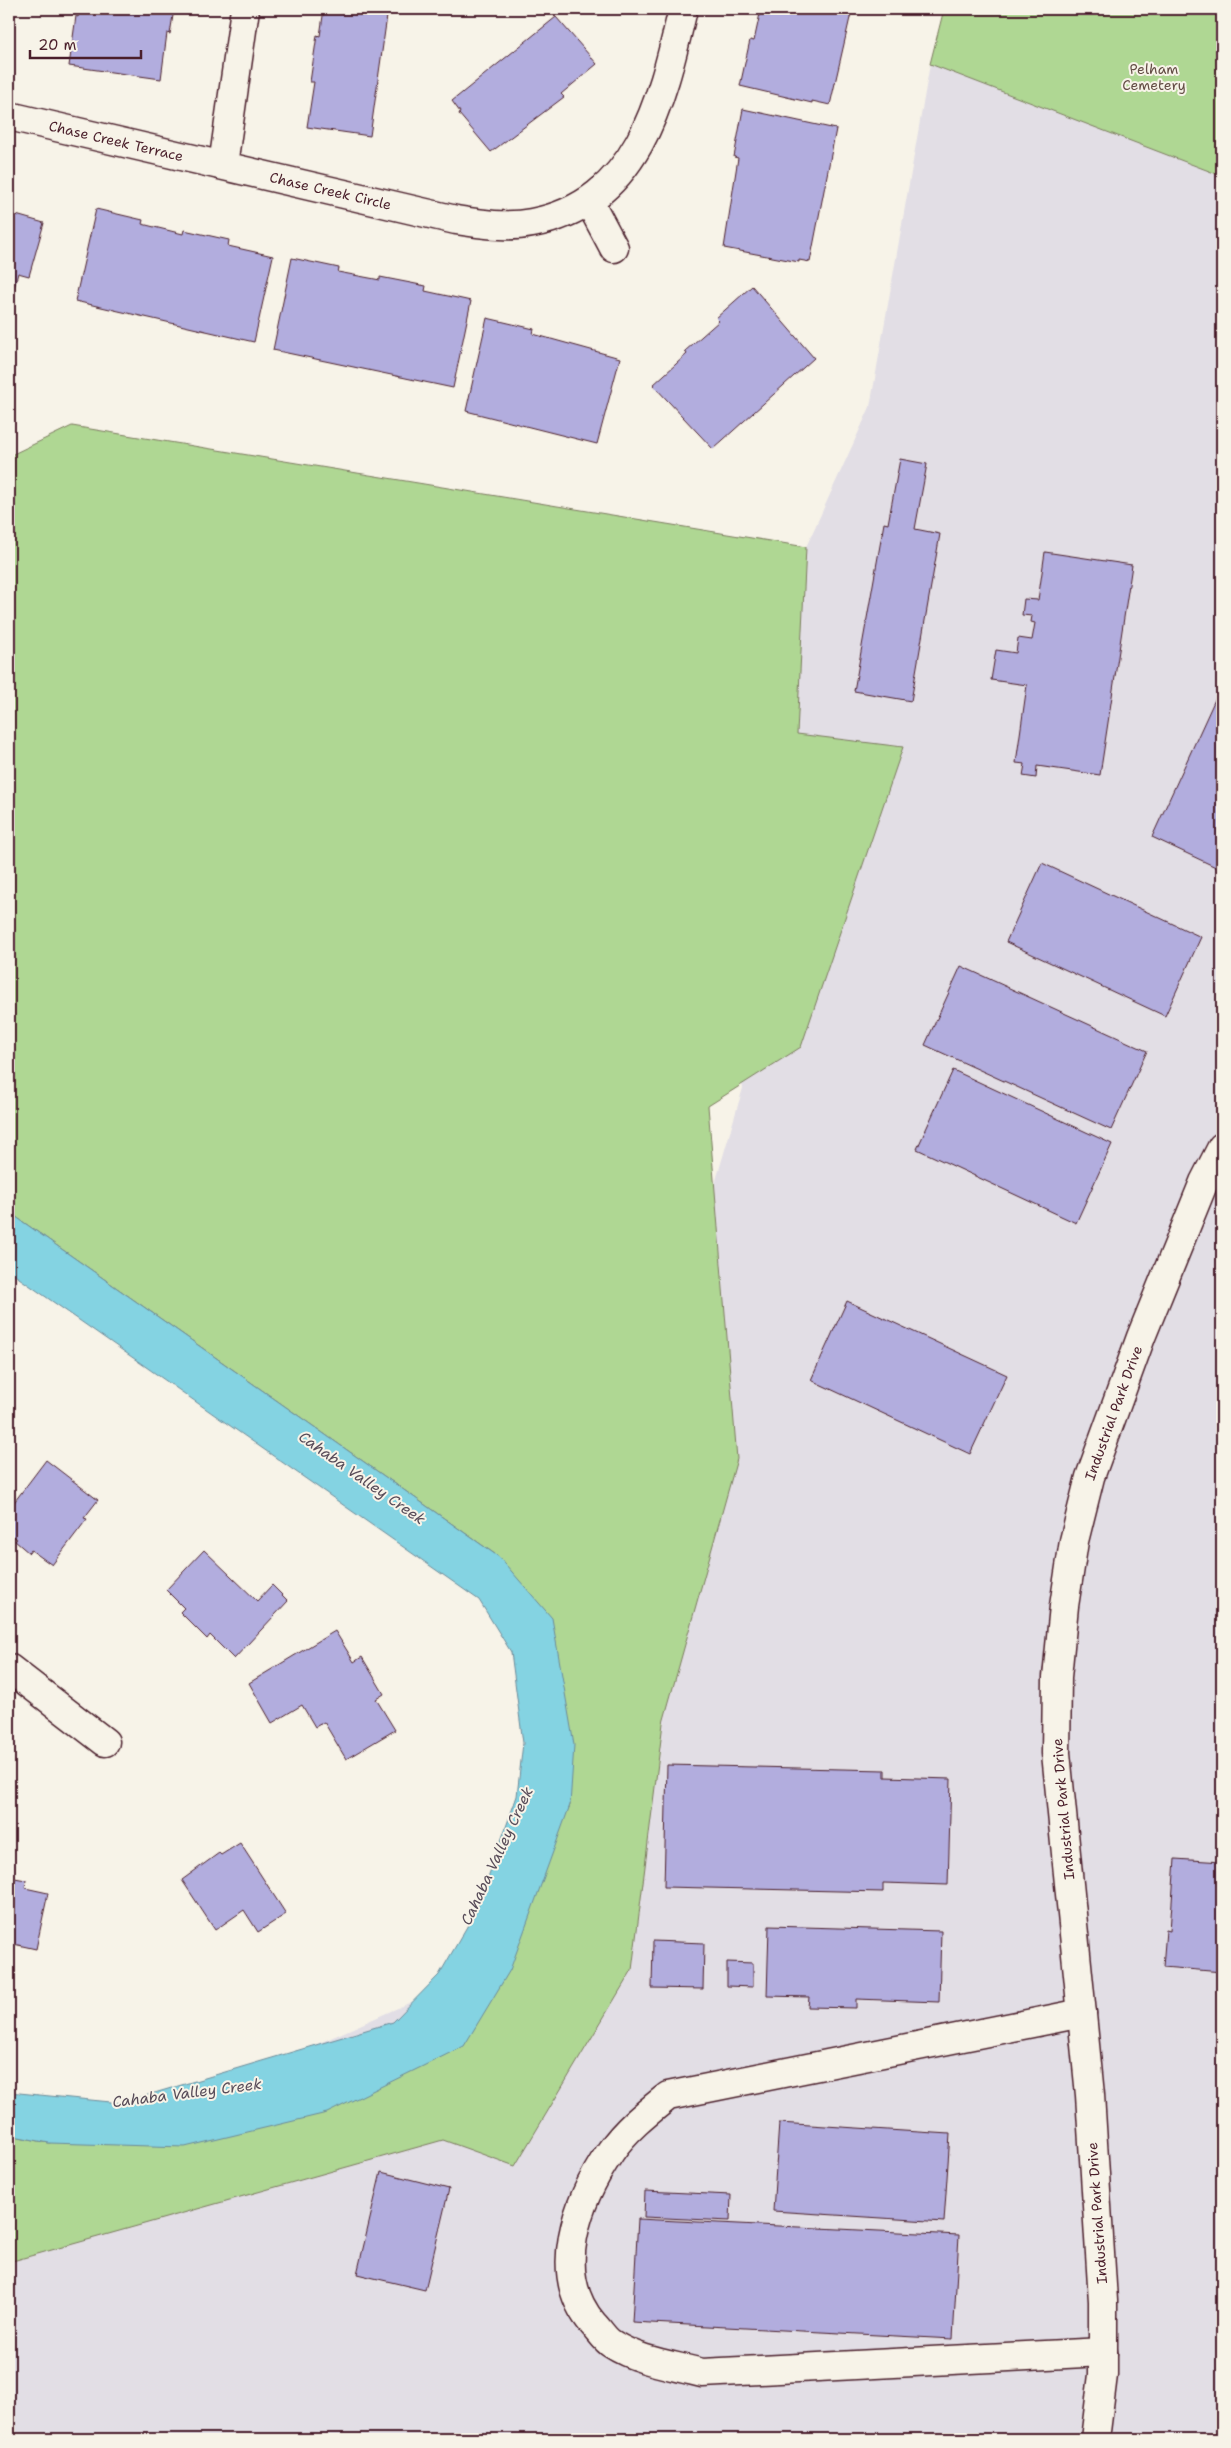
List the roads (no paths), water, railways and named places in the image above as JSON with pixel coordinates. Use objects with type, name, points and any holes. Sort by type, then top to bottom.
[{"type":"street","points":[[223,165],[245,9]]},
{"type":"street","name":"Chase Creek Circle","points":[[223,165],[456,220],[496,226],[532,224],[565,213],[588,200],[629,161],[647,132],[664,87],[683,9]]},
{"type":"street","name":"Chase Creek Terrace","points":[[9,116],[223,165]]},
{"type":"street","points":[[588,200],[614,248]]},
{"type":"street","name":"Industrial Park Drive","points":[[1095,2439],[1103,2374],[1100,2262],[1082,2013],[1056,1753],[1057,1677],[1064,1606],[1074,1541],[1090,1477],[1141,1337],[1213,1187],[1222,1147]]},
{"type":"street","points":[[9,1668],[105,1742]]},
{"type":"street","points":[[1082,2013],[668,2096],[638,2121],[611,2150],[583,2198],[575,2227],[570,2265],[573,2291],[583,2312],[611,2344],[644,2358],[702,2372],[1103,2352]]},
{"type":"water","name":"Cahaba Valley Creek","points":[[9,1212],[499,1557],[552,1618],[574,1745],[570,1805],[510,1970],[464,2046],[327,2113],[185,2147],[49,2143],[9,2135],[9,2092],[121,2103],[393,2022],[439,1975],[476,1911],[517,1796],[523,1743],[511,1652],[479,1600],[9,1271]]},
{"type":"park label","name":"Pelham Cemetery","points":[[1154,78]]}]
